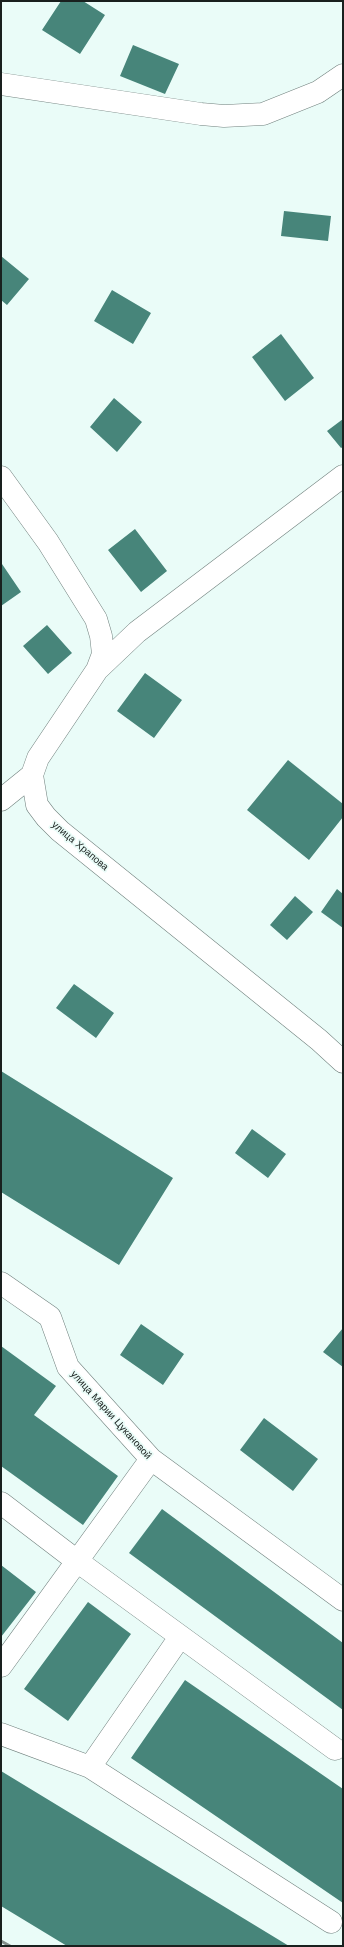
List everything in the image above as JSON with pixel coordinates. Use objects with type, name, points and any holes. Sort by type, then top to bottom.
[{"type":"street","points":[[1,84],[201,114],[224,116],[263,114],[318,92],[343,75]]},
{"type":"street","points":[[1,800],[32,775],[38,758],[97,670],[137,632],[343,476]]},
{"type":"street","points":[[1,478],[48,542],[96,619],[101,636],[103,654],[97,670]]},
{"type":"street","name":"улица Храпова","points":[[32,775],[37,805],[46,817],[60,831],[312,1035],[343,1062]]},
{"type":"street","name":"улица Марии Цукановой","points":[[1,1283],[50,1317],[68,1367],[151,1459],[343,1600]]},
{"type":"street","points":[[1,1666],[151,1459]]},
{"type":"street","points":[[1,1503],[335,1749]]},
{"type":"street","points":[[90,1767],[180,1636]]},
{"type":"street","points":[[1,1734],[90,1767],[331,1922]]},
{"type":"building","points":[[61,1],[83,1],[105,15],[80,54],[42,30]]},
{"type":"building","points":[[133,45],[179,64],[165,94],[120,76]]},
{"type":"building","points":[[284,211],[331,216],[328,241],[281,236]]},
{"type":"building","points":[[1,256],[29,279],[7,305],[1,300]]},
{"type":"building","points":[[112,290],[151,313],[133,344],[94,321]]},
{"type":"building","points":[[281,334],[314,378],[285,401],[252,357]]},
{"type":"building","points":[[114,398],[142,422],[117,452],[90,427]]},
{"type":"building","points":[[343,419],[343,447],[341,448],[327,431]]},
{"type":"building","points":[[135,529],[167,571],[141,592],[108,550]]},
{"type":"building","points":[[2,564],[21,592],[1,606],[1,565]]},
{"type":"building","points":[[47,625],[72,653],[48,674],[23,646]]},
{"type":"building","points":[[145,673],[182,700],[154,738],[117,711]]},
{"type":"building","points":[[288,760],[343,804],[343,817],[309,860],[247,810]]},
{"type":"building","points":[[337,889],[343,894],[343,928],[321,912]]},
{"type":"building","points":[[295,896],[313,912],[287,940],[270,925]]},
{"type":"building","points":[[74,984],[114,1013],[96,1038],[56,1008]]},
{"type":"building","points":[[1,1071],[173,1178],[119,1265],[1,1192]]},
{"type":"building","points":[[252,1129],[286,1154],[268,1178],[235,1153]]},
{"type":"building","points":[[141,1324],[184,1354],[163,1385],[120,1355]]},
{"type":"building","points":[[343,1328],[343,1367],[323,1352]]},
{"type":"building","points":[[1,1346],[56,1386],[34,1415],[118,1476],[83,1525],[1,1466]]},
{"type":"building","points":[[264,1418],[318,1459],[293,1491],[240,1450]]},
{"type":"building","points":[[162,1509],[343,1643],[343,1710],[129,1553]]},
{"type":"building","points":[[1,1565],[36,1592],[1,1637]]},
{"type":"building","points":[[88,1602],[131,1634],[68,1721],[24,1689]]},
{"type":"building","points":[[185,1680],[343,1789],[343,1903],[131,1758]]},
{"type":"building","points":[[1,1771],[289,1946],[67,1946],[1,1906]]},
{"type":"railway","points":[[1,1941],[10,1946]]}]
